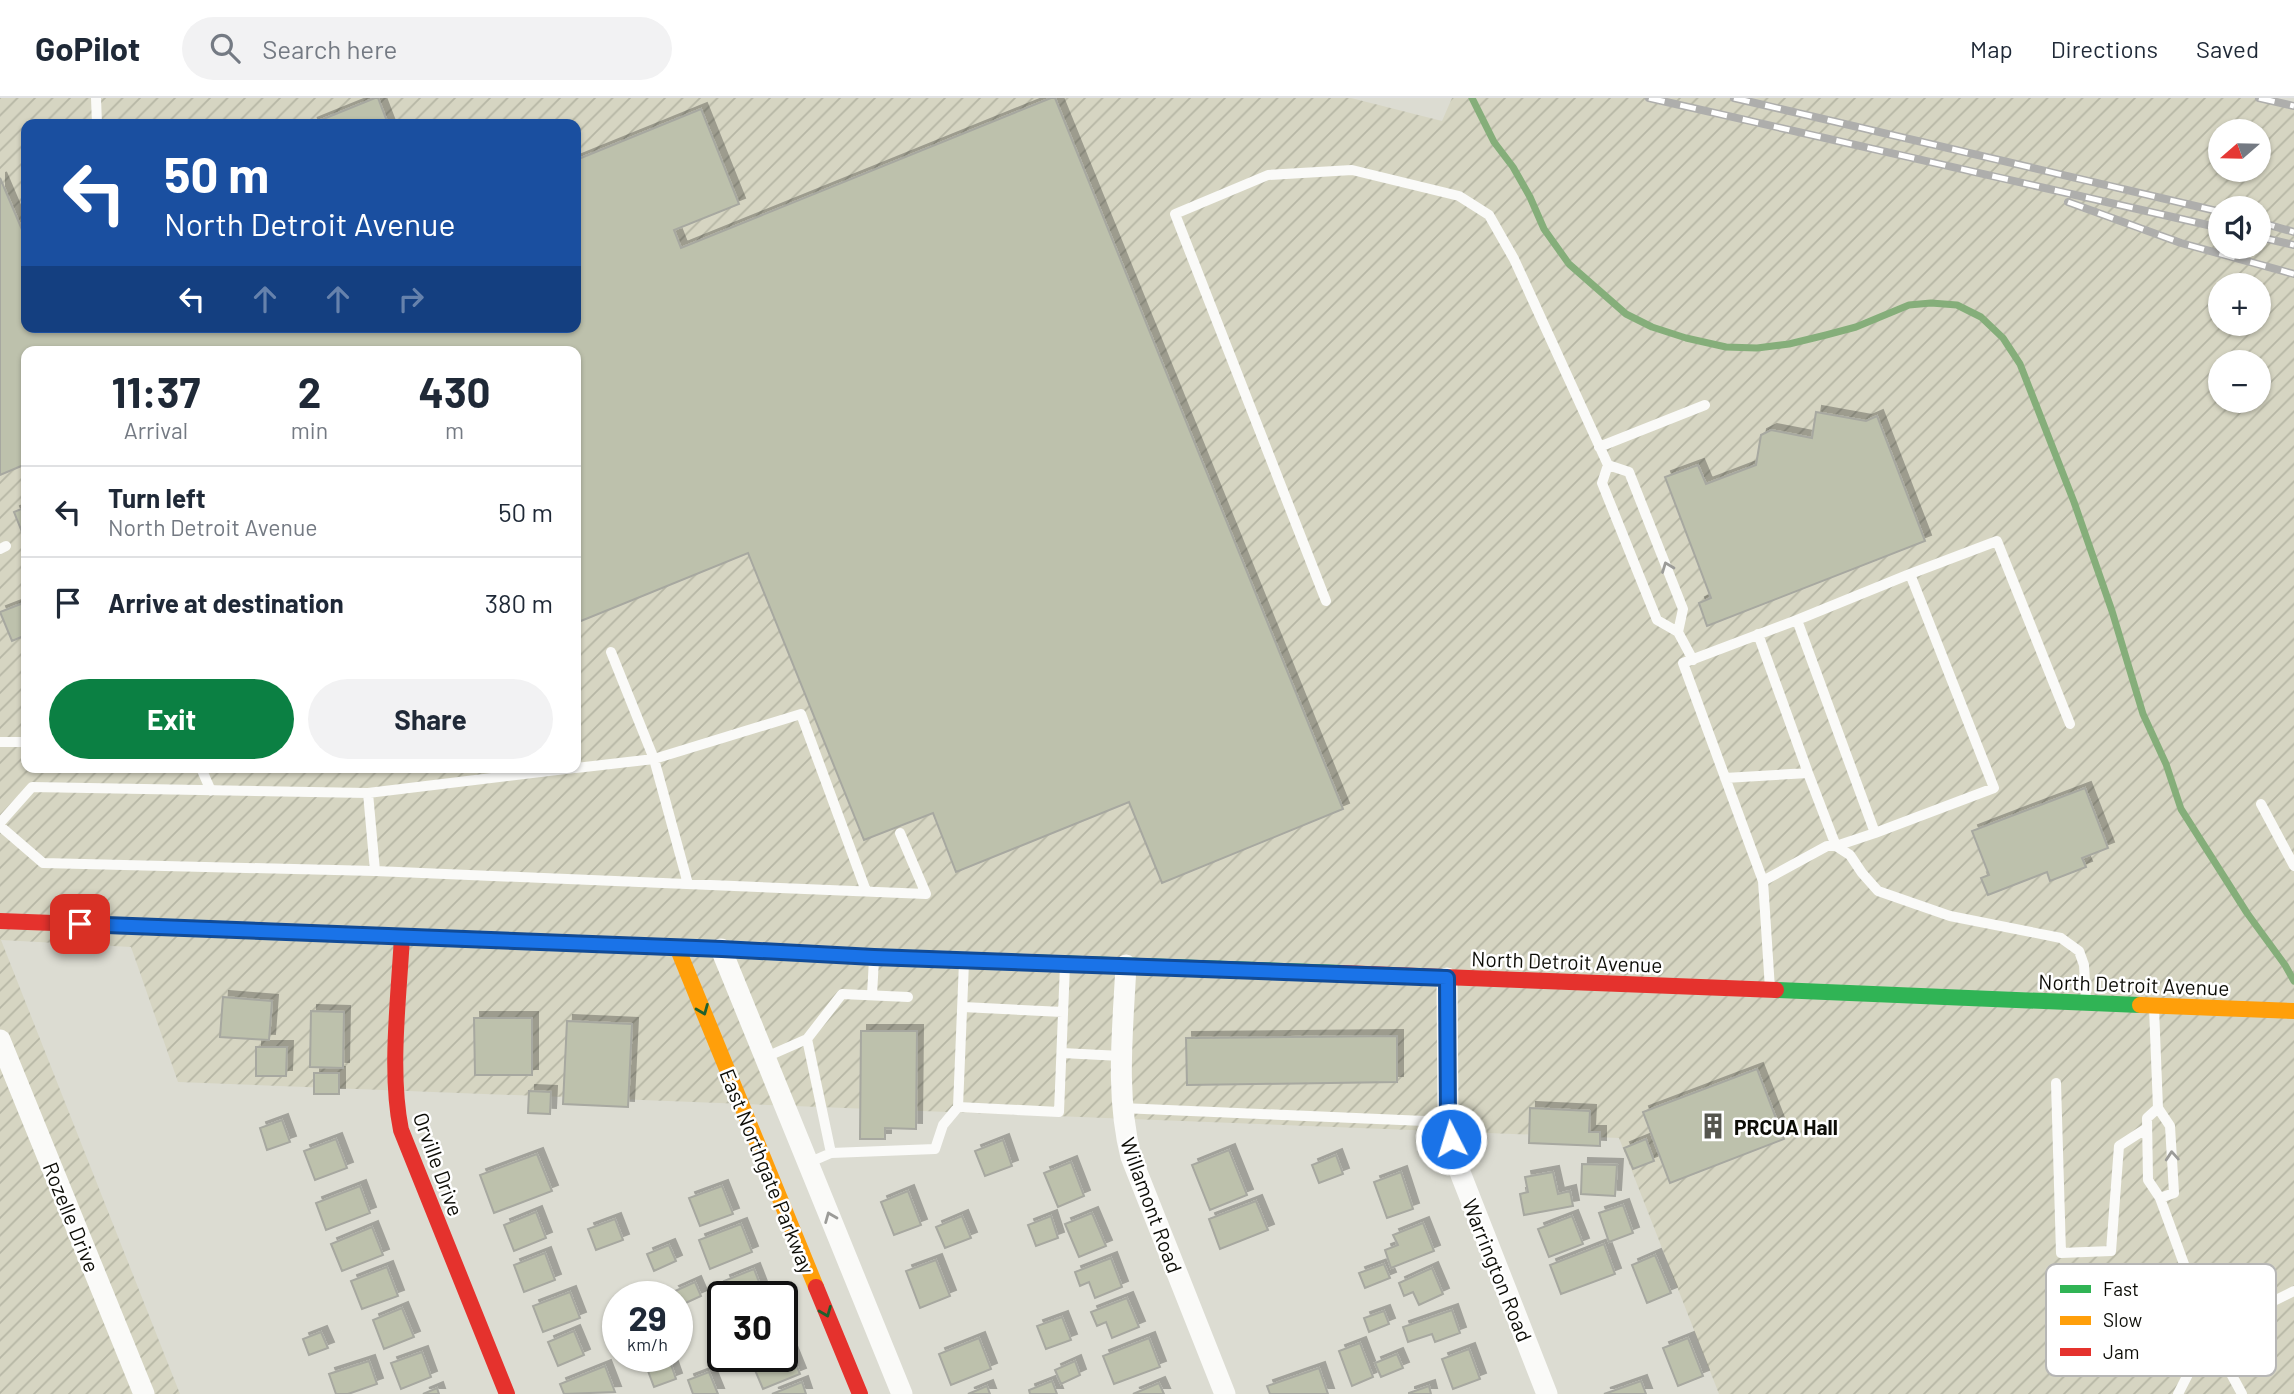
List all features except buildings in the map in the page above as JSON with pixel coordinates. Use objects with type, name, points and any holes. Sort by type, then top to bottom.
[{"type":"main road","name":"North Detroit Avenue","points":[[0,921],[2294,1011]]},
{"type":"main road","name":"Orville Drive","points":[[402,936],[396,1080],[396,1105],[401,1130],[507,1394]]},
{"type":"main road","name":"East Northgate Parkway","points":[[677,947],[860,1394]]},
{"type":"street","name":"East Northgate Parkway","points":[[722,949],[902,1394]]},
{"type":"street","name":"Willamont Road","points":[[1125,965],[1121,1108],[1131,1157],[1225,1394]]},
{"type":"street","name":"Warrington Road","points":[[1447,978],[1448,1122],[1454,1157],[1547,1394]]},
{"type":"street","name":"Rozelle Drive","points":[[0,1040],[144,1394]]},
{"type":"lane","points":[[96,98],[97,119]]},
{"type":"lane","points":[[1326,601],[1175,214],[1268,175],[1352,170],[1459,196],[1489,215],[1514,259],[1608,465],[1602,483],[1657,620],[1678,632],[1693,660]]},
{"type":"lane","points":[[1599,447],[1704,405]]},
{"type":"lane","points":[[1608,465],[1629,472],[1632,479],[1684,609],[1678,632]]},
{"type":"lane","points":[[1771,990],[1763,881],[1683,663],[1997,541],[2070,724]]},
{"type":"lane","points":[[1763,881],[1827,846],[1836,846],[1875,833],[1994,788],[1909,574]]},
{"type":"lane","points":[[1797,620],[1875,833]]},
{"type":"lane","points":[[1758,634],[1836,846],[1850,855],[1878,891],[1950,916],[2061,938],[2079,951],[2084,965],[2086,1003]]},
{"type":"lane","points":[[611,652],[654,759],[688,884]]},
{"type":"lane","points":[[581,767],[654,759],[801,714],[866,891]]},
{"type":"lane","points":[[0,742],[21,742]]},
{"type":"lane","points":[[203,773],[211,791]]},
{"type":"lane","points":[[534,773],[368,793],[32,787],[0,824],[43,863],[375,871],[926,894],[900,833]]},
{"type":"lane","points":[[1725,778],[1808,773]]},
{"type":"lane","points":[[368,793],[375,871]]},
{"type":"lane","points":[[2260,804],[2294,866]]},
{"type":"lane","points":[[872,995],[874,957]]},
{"type":"lane","points":[[808,1163],[831,1153],[935,1149],[943,1125],[958,1107],[964,959]]},
{"type":"lane","points":[[958,1107],[1059,1112],[1065,962]]},
{"type":"lane","points":[[766,1058],[807,1039],[842,994],[908,997]]},
{"type":"lane","points":[[2154,1006],[2158,1108],[2170,1126],[2174,1193],[2160,1198]]},
{"type":"lane","points":[[963,1007],[1063,1012]]},
{"type":"lane","points":[[807,1039],[831,1153]]},
{"type":"lane","points":[[1062,1053],[1121,1056]]},
{"type":"lane","points":[[2056,1083],[2061,1253],[2111,1251],[2119,1146],[2147,1128]]},
{"type":"lane","points":[[1121,1108],[1448,1122]]},
{"type":"lane","points":[[2158,1108],[2147,1118],[2148,1180],[2160,1198],[2184,1264]]},
{"type":"lane","points":[[2276,1300],[2294,1291]]},
{"type":"lane","points":[[2178,1394],[2187,1376]]},
{"type":"lane","points":[[2232,1376],[2242,1394]]},
{"type":"shaded area","points":[[0,98],[1351,98],[1442,121],[1452,98],[2258,98],[2294,106],[2294,1394],[1719,1394],[1619,1138],[178,1082],[131,947],[1,940],[180,1394],[0,1394]]},
{"type":"waterway","points":[[1472,98],[1494,142],[1513,167],[1530,197],[1544,229],[1569,264],[1626,314],[1652,327],[1726,347],[1757,348],[1826,335],[1856,327],[1909,305],[1931,303],[1957,305],[1981,317],[2003,338],[2020,364],[2074,502],[2112,611],[2143,714],[2166,764],[2181,809],[2294,981]]},
{"type":"railway","points":[[1649,98],[2208,225]]},
{"type":"railway","points":[[1734,98],[2208,209]]},
{"type":"railway","points":[[2259,98],[2294,106]]},
{"type":"railway","points":[[2068,202],[2181,243],[2294,274]]},
{"type":"railway","points":[[2271,225],[2294,232]]},
{"type":"railway","points":[[2271,240],[2294,245]]},
{"type":"traffic: fast","points":[[679,947],[874,957],[1342,973]]},
{"type":"traffic: fast","points":[[1776,990],[2140,1005]]},
{"type":"traffic: slow","points":[[269,931],[679,947]]},
{"type":"traffic: slow","points":[[677,947],[816,1287]]},
{"type":"traffic: slow","points":[[2140,1005],[2294,1011]]},
{"type":"traffic: jam","points":[[0,921],[269,931]]},
{"type":"traffic: jam","points":[[402,936],[395,1059],[401,1130],[507,1394]]},
{"type":"traffic: jam","points":[[1342,973],[1776,990]]},
{"type":"traffic: jam","points":[[816,1287],[860,1394]]},
{"type":"place","name":"PRCUA Hall","points":[[1713,1126]]},
{"type":"route","points":[[80,924],[1447,978],[1448,1122],[1451,1139]]}]
